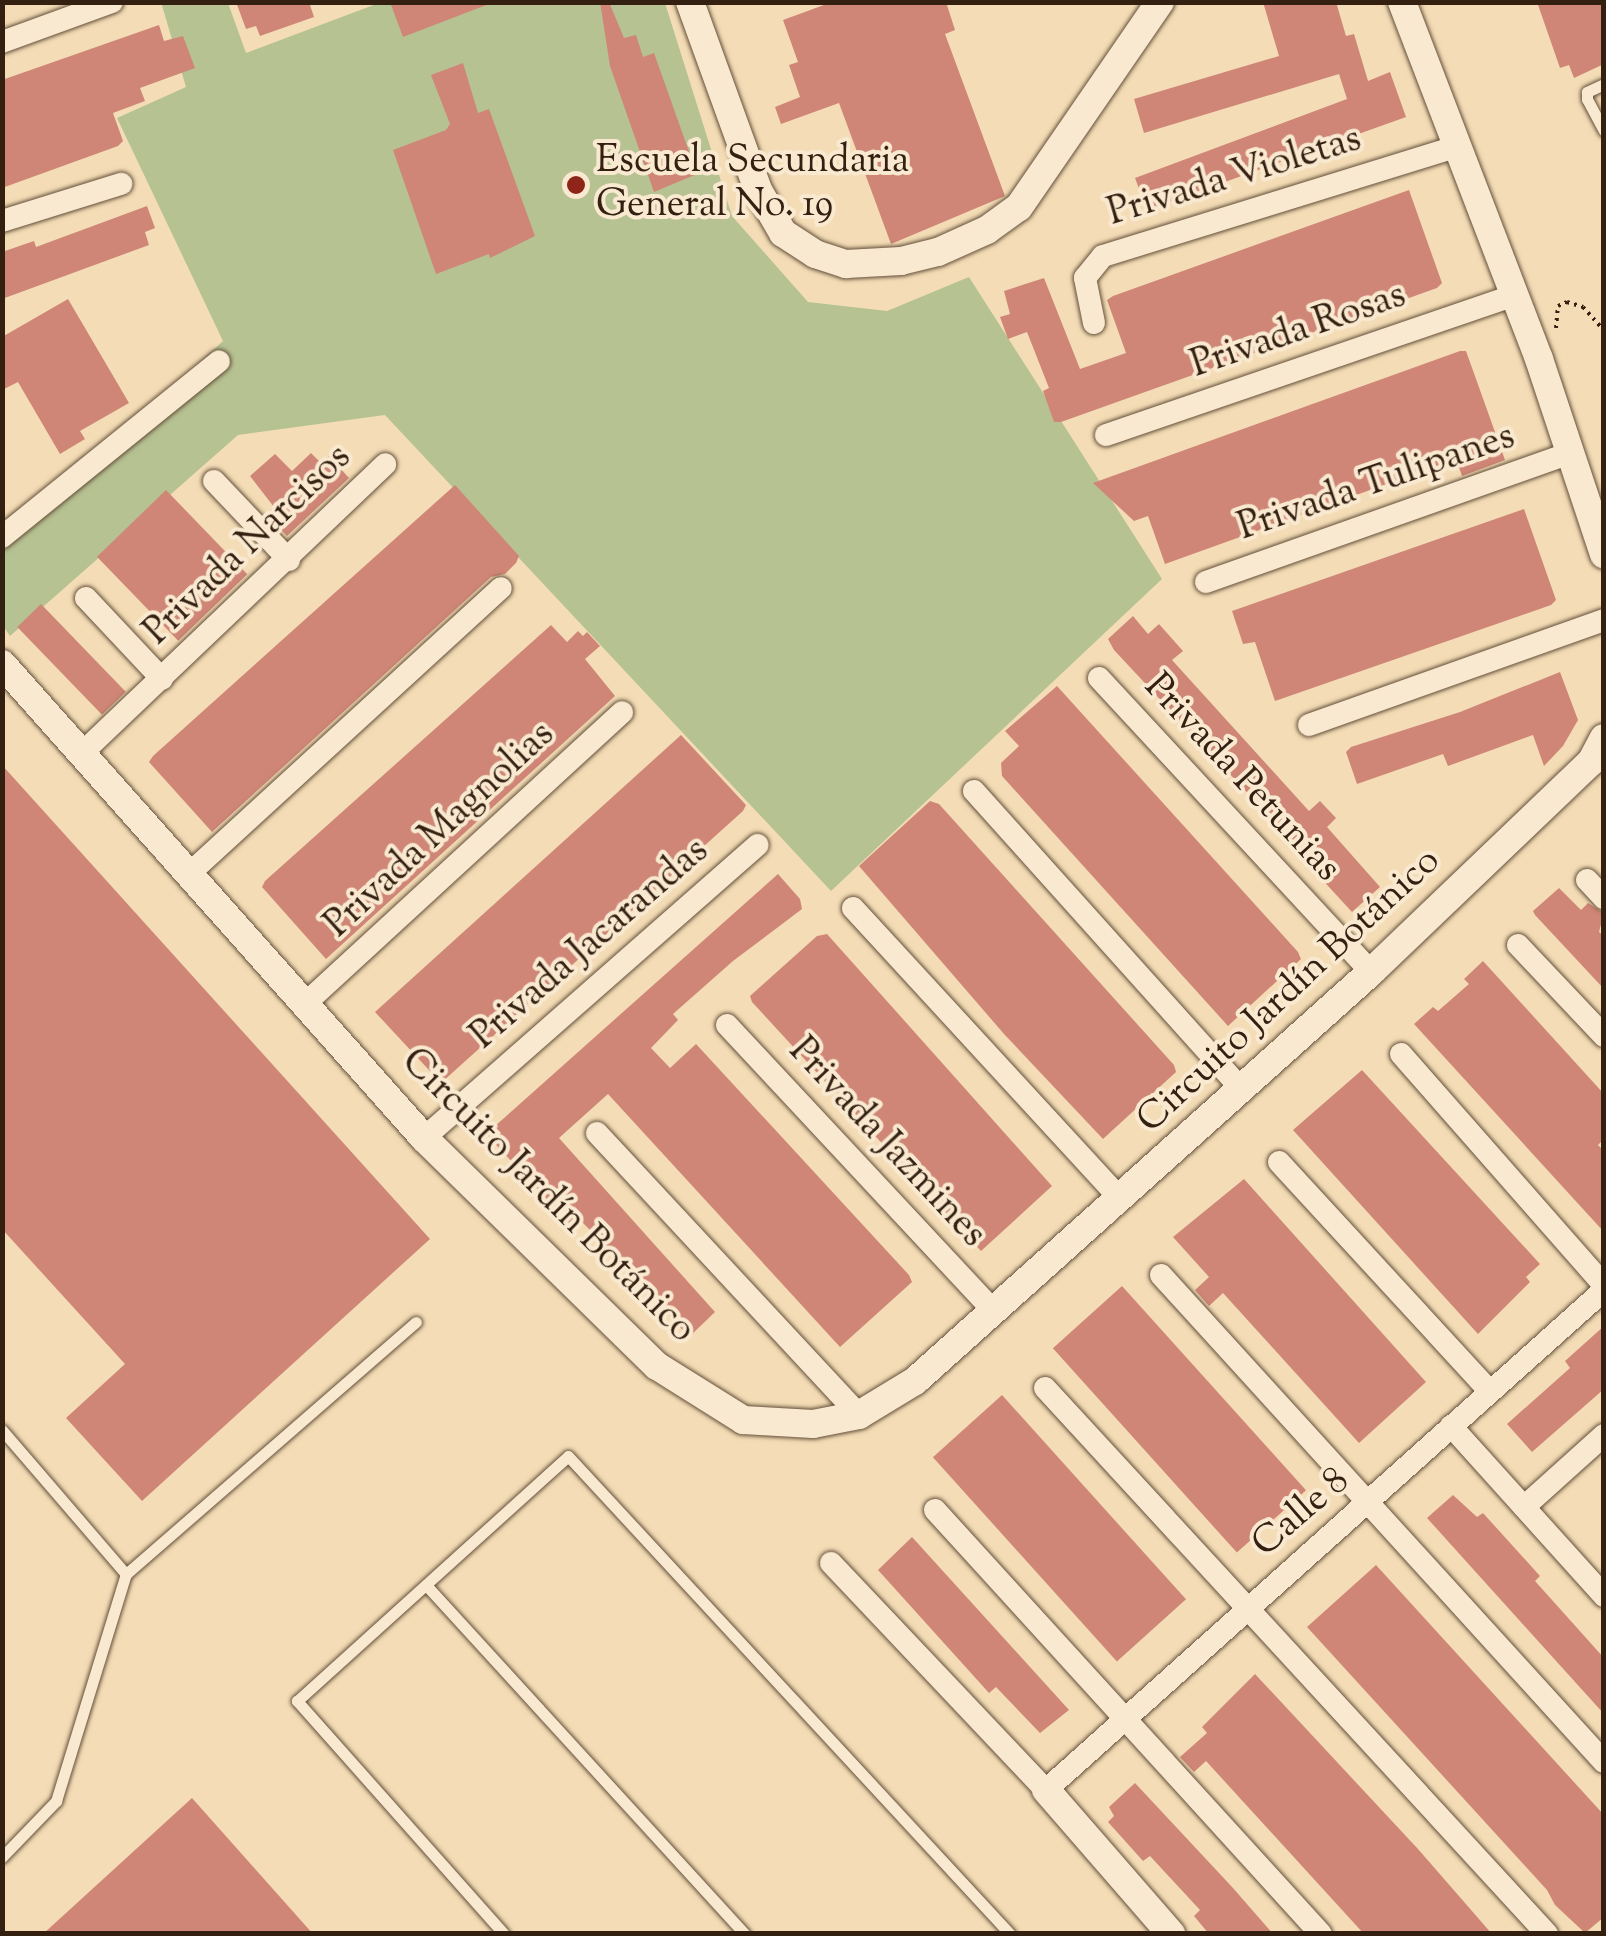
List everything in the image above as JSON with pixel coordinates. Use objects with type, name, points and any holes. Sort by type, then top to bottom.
[{"type":"street","points":[[2,42],[112,2]]},
{"type":"street","points":[[690,2],[758,190],[783,234],[814,254],[846,264],[902,261],[938,252],[986,230],[1019,207],[1160,2]]},
{"type":"street","points":[[1402,2],[1538,359],[1604,554]]},
{"type":"street","name":"Privada Violetas","points":[[1094,323],[1086,278],[1102,256],[1459,146]]},
{"type":"street","points":[[2,221],[121,184]]},
{"type":"street","name":"Privada Rosas","points":[[1106,435],[1514,296]]},
{"type":"street","points":[[2,537],[219,360]]},
{"type":"street","name":"Privada Tulipanes","points":[[1206,582],[1571,453]]},
{"type":"street","name":"Privada Narcisos","points":[[81,754],[386,464]]},
{"type":"street","points":[[214,482],[289,560]]},
{"type":"street","points":[[191,872],[501,588]]},
{"type":"street","name":"Privada Narcisos","points":[[86,598],[162,679]]},
{"type":"street","points":[[1310,725],[1604,620]]},
{"type":"street","name":"Circuito Jardín Botánico","points":[[2,664],[307,1002],[424,1138],[657,1366],[743,1420],[813,1424],[859,1415],[915,1381],[1371,972],[1591,762],[1604,738]]},
{"type":"street","name":"Privada Petunias","points":[[1099,678],[1371,972]]},
{"type":"street","name":"Privada Magnolias","points":[[307,1002],[622,712]]},
{"type":"street","points":[[974,791],[1240,1087]]},
{"type":"street","name":"Privada Jacarandas","points":[[424,1138],[758,845]]},
{"type":"street","points":[[1587,880],[1604,898]]},
{"type":"street","points":[[854,908],[1121,1199]]},
{"type":"street","points":[[1518,945],[1604,1036]]},
{"type":"street","name":"Privada Jazmines","points":[[727,1025],[994,1311]]},
{"type":"street","points":[[1401,1054],[1604,1287]]},
{"type":"street","points":[[597,1132],[859,1415]]},
{"type":"street","points":[[1279,1162],[1489,1390]]},
{"type":"street","points":[[1161,1274],[1604,1762]]},
{"type":"street","name":"Calle 8","points":[[1046,1790],[1604,1287]]},
{"type":"street","points":[[1045,1388],[1547,1934]]},
{"type":"street","points":[[1452,1426],[1604,1596]]},
{"type":"street","points":[[1524,1507],[1604,1436]]},
{"type":"street","points":[[935,1510],[1320,1934]]},
{"type":"street","points":[[831,1563],[1046,1790],[1171,1934]]},
{"type":"lane","points":[[1604,84],[1587,92],[1586,99],[1604,131]]},
{"type":"lane","points":[[2,1858],[56,1801],[126,1574],[416,1322]]},
{"type":"lane","points":[[2,1430],[126,1574]]},
{"type":"lane","points":[[504,1934],[297,1702],[568,1456],[1010,1934]]},
{"type":"lane","points":[[426,1585],[745,1934]]},
{"type":"path","points":[[1538,359],[1555,344],[1558,306],[1567,302],[1584,307],[1604,330]]},
{"type":"green space","points":[[161,2],[228,3],[246,53],[379,3],[665,3],[732,216],[808,302],[887,311],[969,277],[1162,579],[831,891],[385,415],[238,435],[10,636],[3,626],[3,543],[223,341],[117,118],[186,87]]},
{"type":"building","points":[[236,2],[309,2],[314,17],[260,36],[256,26],[246,29]]},
{"type":"building","points":[[390,2],[489,2],[489,4],[403,37]]},
{"type":"building","points":[[600,2],[609,2],[624,38],[636,35],[643,57],[654,53],[697,174],[654,192],[610,66]]},
{"type":"building","points":[[832,2],[946,2],[955,30],[945,34],[1005,196],[891,244],[839,103],[781,124],[775,107],[800,97],[789,65],[798,62],[783,20]]},
{"type":"building","points":[[1263,2],[1336,2],[1346,36],[1354,34],[1368,81],[1390,72],[1406,117],[1147,210],[1135,178],[1347,99],[1339,74],[1144,133],[1134,99],[1279,56]]},
{"type":"building","points":[[1537,2],[1604,2],[1604,64],[1574,78],[1569,65],[1560,68]]},
{"type":"building","points":[[159,25],[164,41],[183,36],[195,68],[140,88],[145,101],[113,113],[123,141],[118,146],[2,188],[2,80]]},
{"type":"building","points":[[463,63],[478,113],[489,109],[535,236],[490,258],[489,254],[436,274],[393,150],[446,130],[450,124],[431,75]]},
{"type":"building","points":[[1409,190],[1442,283],[1437,288],[1061,422],[1054,422],[1043,391],[1049,388],[1027,332],[1008,339],[1000,317],[1010,314],[1004,291],[1044,278],[1080,369],[1126,353],[1107,300],[1113,296]]},
{"type":"building","points":[[147,206],[155,228],[145,232],[149,245],[2,299],[2,252],[34,241],[36,247]]},
{"type":"building","points":[[68,299],[129,403],[80,431],[85,439],[60,454],[18,382],[2,390],[2,337]]},
{"type":"building","points":[[1466,351],[1505,460],[1462,476],[1456,459],[1165,564],[1148,516],[1134,521],[1093,483]]},
{"type":"building","points":[[311,453],[320,462],[329,456],[349,478],[287,536],[266,514],[274,507],[250,476],[275,454],[292,471]]},
{"type":"building","points":[[455,485],[519,556],[516,563],[505,574],[491,577],[212,832],[149,762],[153,756]]},
{"type":"building","points":[[166,490],[247,574],[178,641],[97,557]]},
{"type":"building","points":[[1524,509],[1556,600],[1551,605],[1275,701],[1255,642],[1243,644],[1232,611]]},
{"type":"building","points":[[41,604],[126,692],[102,715],[17,627]]},
{"type":"building","points":[[1133,616],[1148,634],[1159,624],[1183,651],[1172,660],[1309,811],[1320,801],[1336,818],[1327,827],[1380,887],[1352,912],[1282,836],[1282,830],[1114,650],[1108,639]]},
{"type":"building","points":[[551,625],[567,642],[578,631],[583,636],[587,632],[600,646],[585,659],[615,696],[326,959],[262,887],[265,881]]},
{"type":"building","points":[[1560,672],[1578,720],[1563,746],[1544,766],[1533,735],[1448,766],[1443,754],[1357,784],[1346,752],[1351,747],[1460,712]]},
{"type":"building","points":[[1057,686],[1298,952],[1301,959],[1228,1026],[1002,776],[1001,763],[1019,746],[1005,731]]},
{"type":"building","points":[[681,735],[746,805],[743,811],[441,1083],[375,1012]]},
{"type":"building","points":[[2,765],[430,1239],[142,1501],[66,1418],[125,1364],[2,1229]]},
{"type":"building","points":[[930,801],[939,804],[1174,1065],[1176,1072],[1103,1139],[1004,1034],[859,866]]},
{"type":"building","points":[[778,874],[800,899],[802,909],[733,961],[673,1014],[678,1020],[651,1048],[670,1068],[696,1044],[909,1275],[912,1282],[840,1347],[608,1094],[559,1138],[715,1312],[689,1337],[576,1216],[569,1223],[486,1134]]},
{"type":"building","points":[[1559,888],[1581,910],[1588,903],[1604,913],[1599,932],[1604,936],[1604,989],[1533,911]]},
{"type":"building","points":[[827,934],[1052,1186],[981,1251],[752,1002],[750,996],[817,936]]},
{"type":"building","points":[[1483,961],[1604,1094],[1604,1139],[1598,1145],[1604,1151],[1604,1232],[1414,1024],[1433,1007],[1438,1011],[1469,984],[1464,979]]},
{"type":"building","points":[[1362,1070],[1540,1264],[1526,1277],[1530,1282],[1478,1334],[1293,1130]]},
{"type":"building","points":[[1244,1179],[1426,1382],[1359,1443],[1223,1293],[1209,1306],[1195,1290],[1209,1277],[1173,1237]]},
{"type":"building","points":[[1122,1286],[1306,1490],[1237,1553],[1053,1348]]},
{"type":"building","points":[[1604,1326],[1604,1389],[1532,1452],[1507,1424],[1570,1368],[1565,1361]]},
{"type":"building","points":[[1002,1395],[1186,1599],[1117,1662],[933,1457]]},
{"type":"building","points":[[1453,1495],[1477,1517],[1483,1513],[1540,1576],[1535,1581],[1604,1658],[1604,1714],[1427,1518]]},
{"type":"building","points":[[912,1537],[1069,1710],[1040,1733],[996,1687],[989,1693],[878,1570]]},
{"type":"building","points":[[1376,1565],[1604,1815],[1604,1917],[1585,1933],[1555,1905],[1547,1890],[1307,1627]]},
{"type":"building","points":[[1255,1674],[1492,1934],[1364,1934],[1206,1761],[1194,1772],[1180,1757],[1207,1733],[1202,1727]]},
{"type":"building","points":[[1135,1783],[1273,1934],[1209,1934],[1194,1916],[1200,1910],[1150,1856],[1143,1861],[1108,1822],[1114,1816],[1109,1807]]},
{"type":"building","points":[[192,1798],[313,1934],[43,1934]]},
{"type":"place","name":"Escuela Secundaria General No. 19","points":[[576,185]]}]
